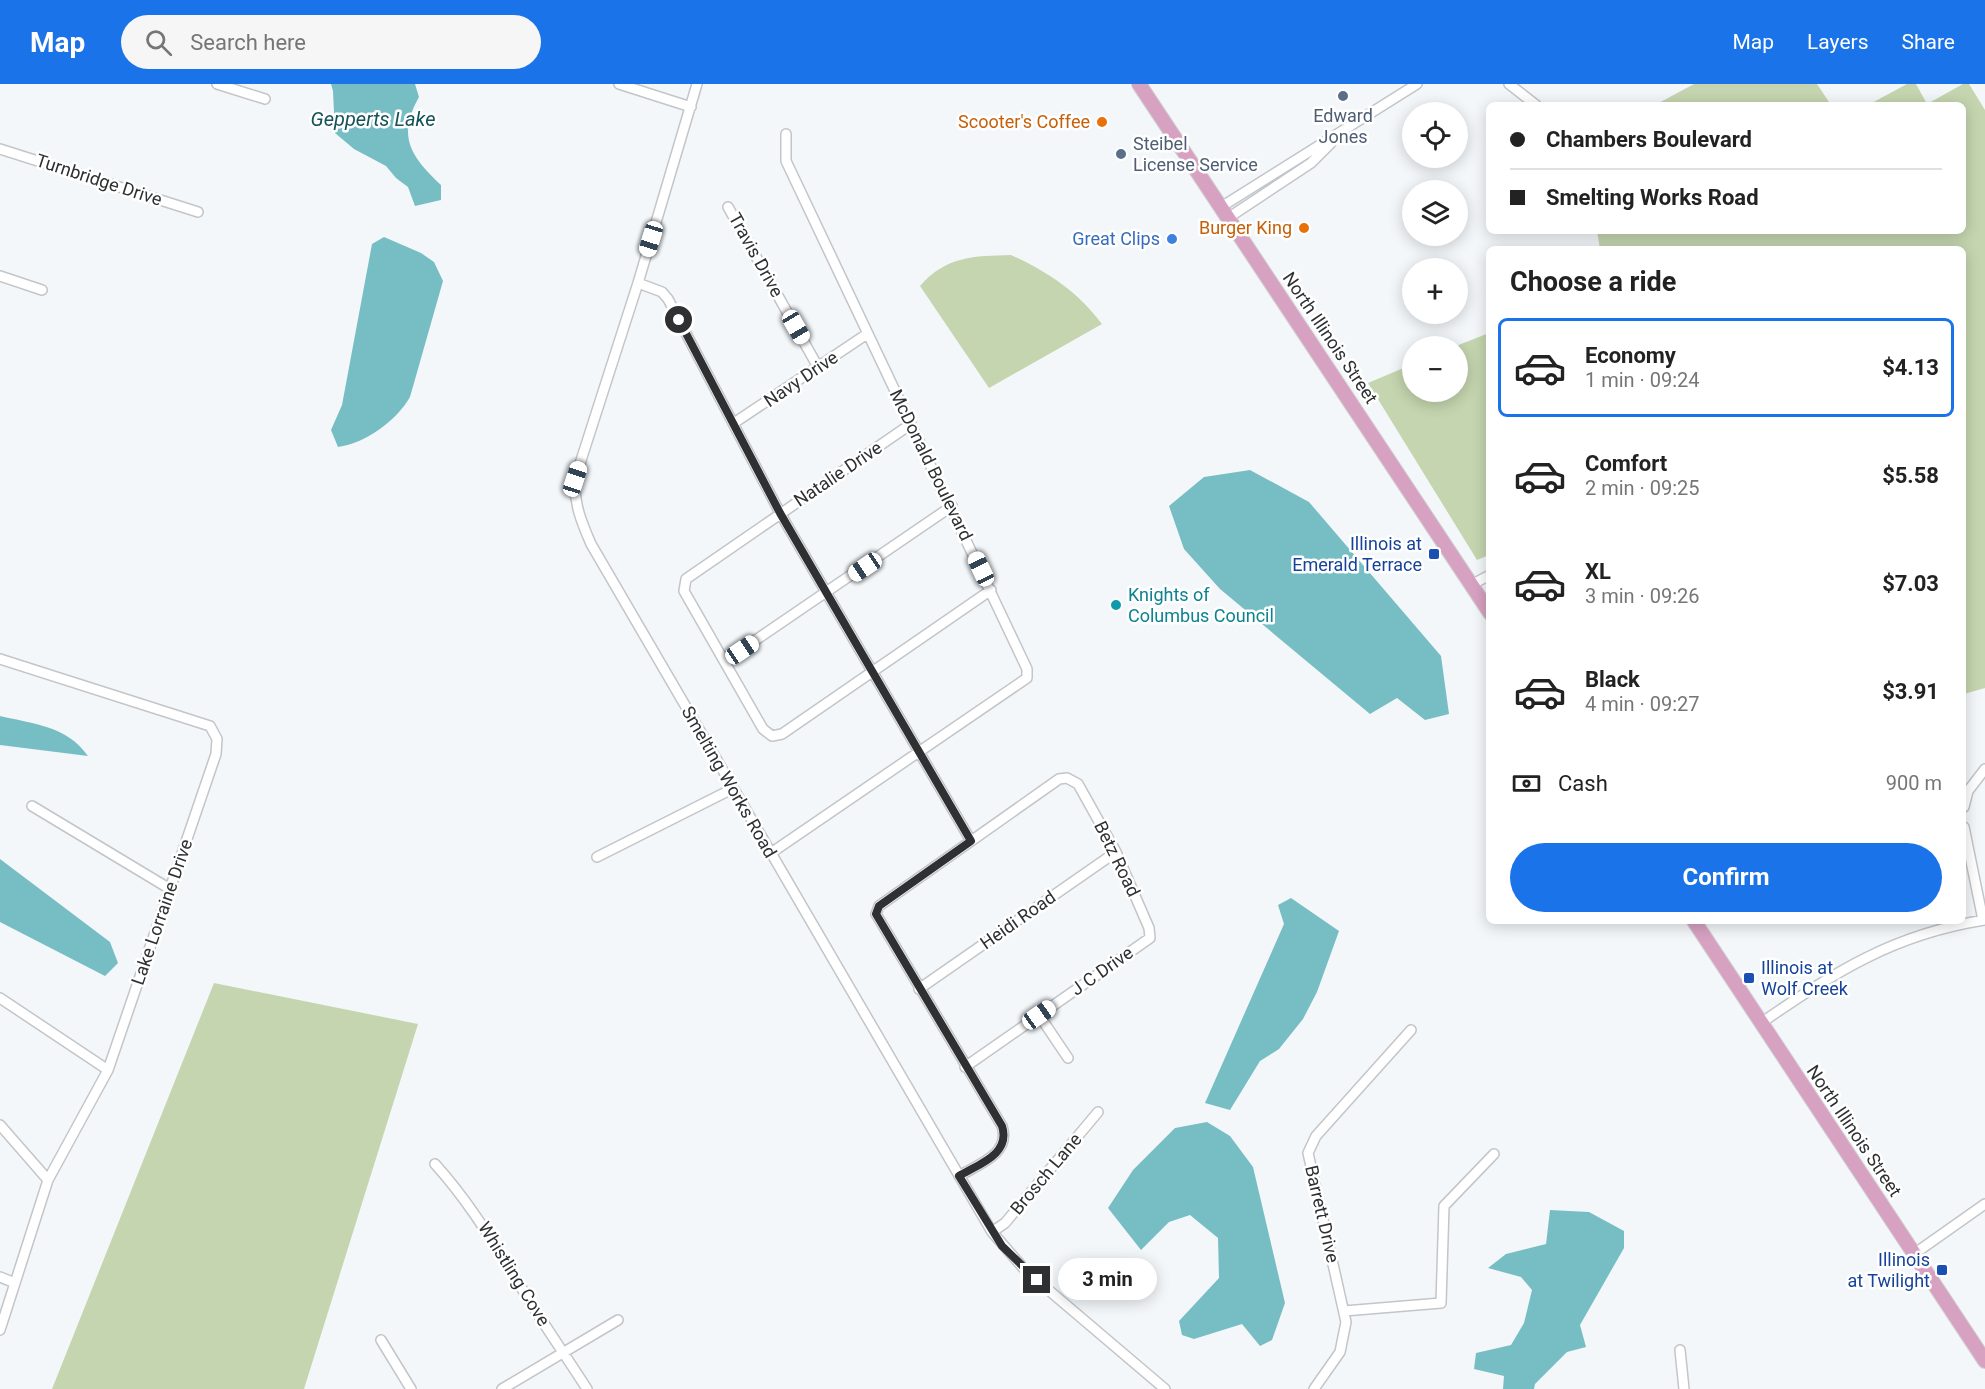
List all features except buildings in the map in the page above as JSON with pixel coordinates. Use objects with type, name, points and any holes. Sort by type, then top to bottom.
[{"type":"main road","name":"North Illinois Street","points":[[1139,84],[1486,607]]},
{"type":"main road","name":"North Illinois Street","points":[[1696,924],[1985,1360]]},
{"type":"street","points":[[217,84],[265,99]]},
{"type":"street","points":[[619,84],[691,106]]},
{"type":"street","name":"Smelting Works Road","points":[[697,84],[638,283],[575,479],[574,499],[591,544],[992,1232],[1025,1270],[1165,1389]]},
{"type":"street","points":[[1225,212],[1305,153],[1342,134],[1417,84]]},
{"type":"street","points":[[1509,84],[1532,102]]},
{"type":"street","name":"McDonald Boulevard","points":[[771,853],[1027,678],[1027,669],[952,506],[867,334],[786,161],[786,134]]},
{"type":"street","name":"Turnbridge Drive","points":[[0,149],[198,212]]},
{"type":"street","name":"Travis Drive","points":[[728,207],[818,367]]},
{"type":"street","points":[[0,276],[42,290]]},
{"type":"street","points":[[638,283],[662,292],[668,299],[780,513],[971,841],[879,906],[876,914],[1002,1126],[1005,1136],[1004,1146],[959,1176]]},
{"type":"street","name":"Navy Drive","points":[[734,423],[867,334]]},
{"type":"street","name":"Natalie Drive","points":[[725,661],[684,591],[686,579],[911,424]]},
{"type":"street","points":[[952,506],[725,661],[763,729],[772,736],[782,734],[991,590]]},
{"type":"street","points":[[1471,585],[1486,577]]},
{"type":"street","name":"Lake Lorraine Drive","points":[[0,659],[210,726],[217,739],[216,754],[108,1070],[48,1180],[0,1330]]},
{"type":"street","points":[[1966,799],[1968,791],[1985,769]]},
{"type":"street","name":"Betz Road","points":[[971,841],[1059,779],[1067,778],[1078,784],[1116,852],[1149,928],[1150,938]]},
{"type":"street","points":[[597,857],[732,789]]},
{"type":"street","points":[[32,806],[170,889]]},
{"type":"street","points":[[1761,1023],[1837,972],[1883,948],[1917,935],[1984,920],[1966,836]]},
{"type":"street","name":"Heidi Road","points":[[920,989],[1116,852]]},
{"type":"street","name":"J C Drive","points":[[965,1066],[1150,938]]},
{"type":"street","points":[[0,998],[108,1070]]},
{"type":"street","points":[[1039,1015],[1068,1058]]},
{"type":"street","name":"Barrett Drive","points":[[1314,1389],[1340,1352],[1346,1322],[1308,1153],[1316,1136],[1411,1030]]},
{"type":"street","name":"Brosch Lane","points":[[992,1232],[1005,1223],[1098,1112]]},
{"type":"street","points":[[0,1125],[48,1180]]},
{"type":"street","points":[[1344,1311],[1441,1303],[1444,1206],[1494,1154]]},
{"type":"street","name":"Whistling Cove","points":[[435,1164],[469,1204],[586,1389]]},
{"type":"street","points":[[1914,1254],[1984,1206]]},
{"type":"street","points":[[0,1277],[15,1283]]},
{"type":"street","points":[[502,1389],[618,1320]]},
{"type":"street","points":[[381,1340],[411,1389]]},
{"type":"street","points":[[1680,1350],[1684,1389]]},
{"type":"green space","points":[[1694,84],[1817,84],[1829,102],[1661,102]]},
{"type":"green space","points":[[1907,84],[1916,84],[1926,102],[1874,102]]},
{"type":"green space","points":[[1963,84],[1969,84],[1985,110],[1985,688],[1966,693],[1966,246],[1600,246],[1598,234],[1966,234],[1966,102],[1931,102]]},
{"type":"green space","points":[[1011,255],[1037,268],[1072,292],[1102,324],[989,388],[920,286],[930,276],[950,263],[973,257]]},
{"type":"green space","points":[[1486,334],[1486,556],[1477,560],[1368,383],[1402,369],[1402,402],[1468,402],[1468,341]]},
{"type":"green space","points":[[214,983],[418,1024],[304,1389],[52,1389]]},
{"type":"water","name":"Gepperts Lake","points":[[331,84],[415,84],[419,97],[409,123],[410,145],[421,164],[441,185],[441,200],[415,206],[408,187],[386,166],[354,149],[335,133]]},
{"type":"water","points":[[384,237],[421,253],[434,262],[443,281],[410,397],[397,414],[379,430],[359,441],[338,447],[331,430],[342,405],[372,244]]},
{"type":"water","points":[[1250,470],[1309,502],[1441,656],[1449,714],[1425,720],[1397,698],[1370,714],[1220,589],[1184,549],[1169,506],[1204,477]]},
{"type":"water","points":[[0,716],[37,724],[60,732],[80,746],[88,756],[0,745]]},
{"type":"water","points":[[0,859],[110,942],[118,963],[105,976],[0,922]]},
{"type":"water","points":[[1291,898],[1339,931],[1317,992],[1303,1019],[1279,1049],[1260,1061],[1230,1110],[1205,1103],[1284,924],[1278,905]]},
{"type":"water","points":[[1207,1122],[1230,1136],[1253,1167],[1285,1303],[1272,1340],[1260,1346],[1242,1324],[1194,1339],[1182,1335],[1179,1321],[1219,1278],[1218,1238],[1190,1215],[1169,1222],[1141,1250],[1108,1208],[1133,1170],[1175,1128]]},
{"type":"water","points":[[1550,1210],[1589,1212],[1624,1231],[1624,1248],[1580,1325],[1586,1347],[1567,1352],[1535,1384],[1534,1389],[1503,1389],[1504,1376],[1474,1369],[1476,1353],[1511,1345],[1524,1323],[1532,1290],[1521,1277],[1488,1268],[1506,1254],[1546,1244]]},
{"type":"place","name":"Edward Jones","points":[[1343,96]]},
{"type":"place","name":"Scooter's Coffee","points":[[1102,122]]},
{"type":"place","name":"Steibel License Service","points":[[1121,154]]},
{"type":"place","name":"Burger King","points":[[1304,228]]},
{"type":"place","name":"Great Clips","points":[[1172,239]]},
{"type":"place","name":"Illinois at Emerald Terrace","points":[[1434,554]]},
{"type":"place","name":"Knights of Columbus Council","points":[[1116,605]]},
{"type":"place","name":"Illinois at Wolf Creek","points":[[1749,978]]},
{"type":"place","name":"Illinois at Twilight","points":[[1942,1270]]},
{"type":"route","points":[[679,320],[780,513],[971,841],[879,906],[876,914],[1002,1126],[1005,1136],[1004,1146],[959,1176],[1002,1246],[1037,1280]]}]
